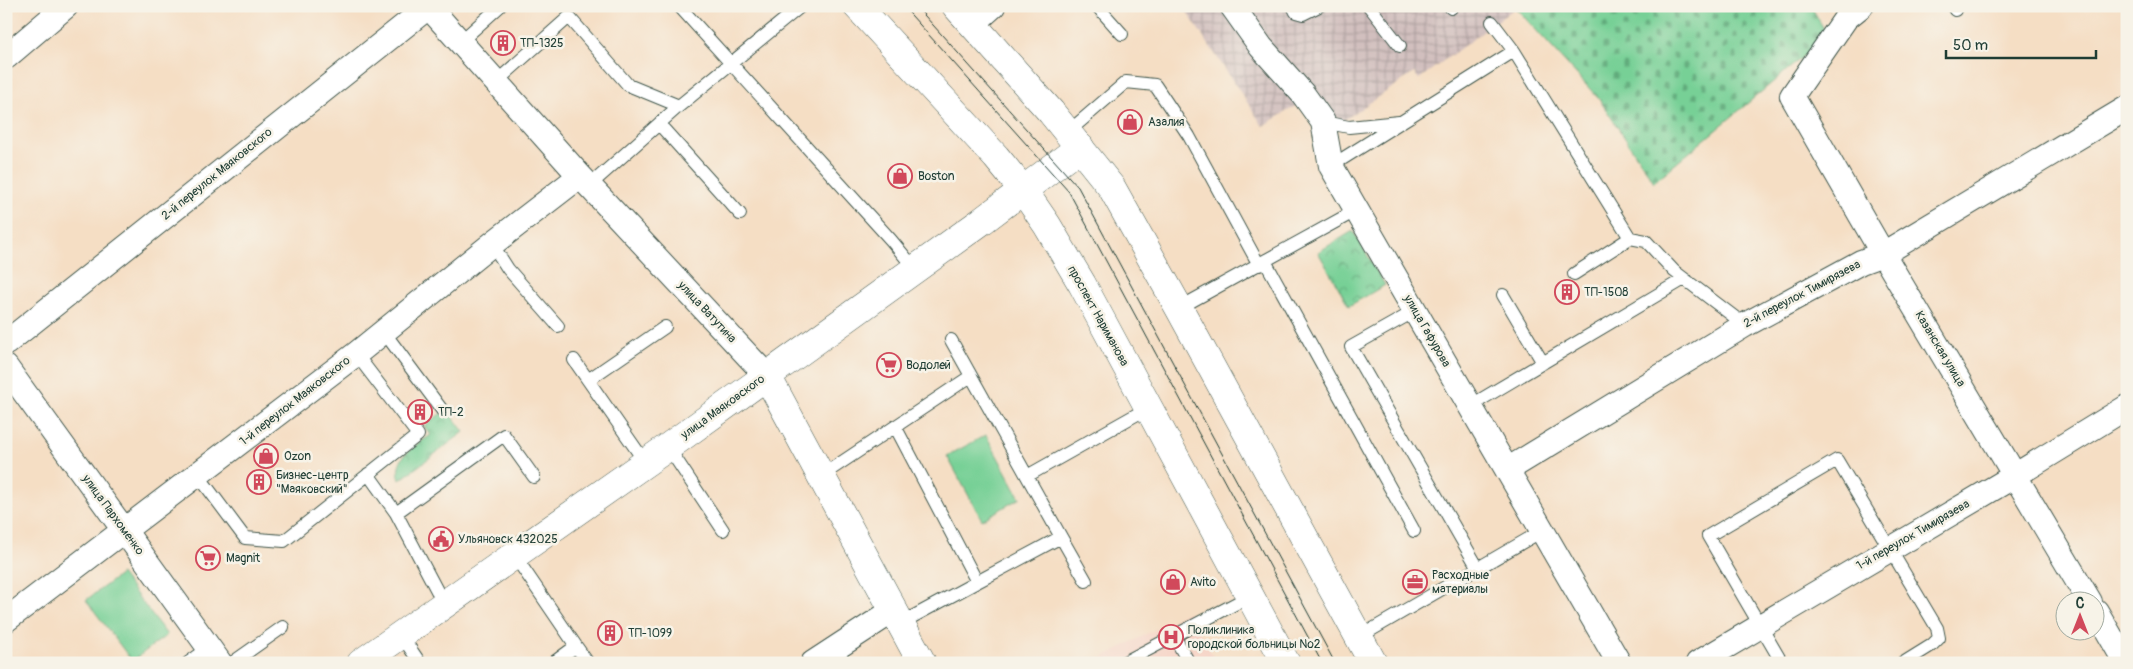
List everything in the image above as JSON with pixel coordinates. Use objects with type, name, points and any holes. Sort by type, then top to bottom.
[{"type":"main road","name":"проспект Нариманова","points":[[857,6],[996,157],[1023,190],[1047,225],[1082,284],[1286,663]]},
{"type":"main road","points":[[964,15],[1074,139],[1112,188],[1373,663]]},
{"type":"main road","name":"улица Маяковского","points":[[361,663],[668,447],[1023,190],[1074,139]]},
{"type":"main road","name":"улица Ватутина","points":[[767,376],[922,663]]},
{"type":"street","points":[[6,57],[66,6]]},
{"type":"street","name":"улица Ватутина","points":[[428,6],[584,181],[767,376]]},
{"type":"street","name":"2-й переулок Маяковского","points":[[6,343],[428,6]]},
{"type":"street","points":[[964,15],[992,6]]},
{"type":"street","name":"улица Гафурова","points":[[1232,6],[1261,47],[1303,94],[1324,122],[1332,166],[1619,663]]},
{"type":"street","name":"Казанская улица","points":[[1849,10],[1792,96],[1883,254],[2084,592]]},
{"type":"street","name":"2-й переулок Тимирязева","points":[[1507,470],[1745,325],[1860,262],[1883,254],[2127,108]]},
{"type":"street","name":"1-й переулок Маяковского","points":[[6,620],[356,354],[492,244],[584,181]]},
{"type":"street","name":"улица Пархоменко","points":[[6,367],[215,655]]},
{"type":"street","name":"1-й переулок Тимирязева","points":[[1698,663],[2016,475],[2127,407]]},
{"type":"street","points":[[813,663],[897,616]]},
{"type":"street","points":[[2106,628],[2126,663]]},
{"type":"lane","points":[[460,42],[500,6]]},
{"type":"lane","points":[[679,6],[891,240],[915,269]]},
{"type":"lane","points":[[584,181],[658,124],[801,6]]},
{"type":"lane","points":[[1098,6],[1122,34]]},
{"type":"lane","points":[[1293,6],[1296,12],[1303,14],[1319,6]]},
{"type":"lane","points":[[1369,6],[1400,46]]},
{"type":"lane","points":[[496,82],[569,17],[628,86],[679,106]]},
{"type":"lane","points":[[1492,22],[1514,51],[1630,238]]},
{"type":"lane","points":[[1332,166],[1514,51]]},
{"type":"lane","points":[[1074,139],[1126,82],[1155,85],[1189,136],[1414,531]]},
{"type":"lane","points":[[1324,122],[1349,127],[1401,122]]},
{"type":"lane","points":[[658,124],[740,214]]},
{"type":"lane","points":[[1179,308],[1357,210]]},
{"type":"lane","points":[[1574,274],[1630,238],[1646,240],[1684,279],[1745,325]]},
{"type":"lane","points":[[492,244],[508,269],[558,326]]},
{"type":"lane","points":[[1470,406],[1684,279]]},
{"type":"lane","points":[[1503,295],[1543,363]]},
{"type":"lane","points":[[1415,311],[1351,347],[1478,568]]},
{"type":"lane","points":[[588,380],[665,327]]},
{"type":"lane","points":[[384,332],[442,410]]},
{"type":"lane","points":[[951,340],[1086,581]]},
{"type":"lane","points":[[198,475],[245,538],[284,541],[418,435],[356,354]]},
{"type":"lane","points":[[574,360],[645,462]]},
{"type":"lane","points":[[821,476],[896,428],[971,376]]},
{"type":"lane","points":[[1027,476],[1148,408]]},
{"type":"lane","points":[[896,428],[977,582]]},
{"type":"lane","points":[[396,513],[504,435],[534,477]]},
{"type":"lane","points":[[668,447],[723,530]]},
{"type":"lane","points":[[1782,663],[1708,536],[1837,460],[1937,628],[1939,638],[1932,646],[1903,663]]},
{"type":"lane","points":[[368,474],[396,513],[444,604]]},
{"type":"lane","points":[[1359,638],[1542,531]]},
{"type":"lane","points":[[897,616],[977,582],[1061,537]]},
{"type":"lane","points":[[514,555],[588,663]]},
{"type":"lane","points":[[1123,663],[1250,596]]},
{"type":"lane","points":[[232,663],[283,627]]},
{"type":"lane","points":[[401,635],[420,663]]},
{"type":"lane","points":[[1174,636],[1189,663]]},
{"type":"lane","points":[[553,663],[576,646]]},
{"type":"lane","points":[[188,663],[215,655]]},
{"type":"shaded area","points":[[1183,6],[1514,6],[1515,8],[1419,79],[1414,73],[1335,126],[1315,94],[1263,126]]},
{"type":"shaded area","name":"Поликлиника городской больницы №2","points":[[1188,612],[1217,663],[1092,663]]},
{"type":"green space","points":[[1514,6],[1811,6],[1825,31],[1823,40],[1654,182],[1599,99]]},
{"type":"green space","points":[[1353,231],[1385,285],[1349,306],[1318,252]]},
{"type":"green space","points":[[447,409],[464,432],[400,480],[398,472],[402,459],[412,448],[431,435],[424,426]]},
{"type":"green space","points":[[986,435],[1020,498],[982,520],[947,456]]},
{"type":"green space","points":[[121,574],[167,635],[132,661],[86,600]]},
{"type":"tram line","points":[[903,6],[1069,192],[1322,663]]},
{"type":"tram line","points":[[916,6],[1078,187],[1335,663]]},
{"type":"place","name":"ТП-1325","points":[[503,43]]},
{"type":"place","name":"Азалия","points":[[1130,122]]},
{"type":"place","name":"Boston","points":[[900,176]]},
{"type":"place","name":"ТП-1508","points":[[1567,292]]},
{"type":"place","name":"Водолей","points":[[889,365]]},
{"type":"place","name":"ТП-2","points":[[420,412]]},
{"type":"place","name":"Ozon","points":[[266,456]]},
{"type":"place","name":"Бизнес-центр \"Маяковский\"","points":[[259,482]]},
{"type":"place","name":"Ульяновск 432025","points":[[441,539]]},
{"type":"place","name":"Magnit","points":[[208,558]]},
{"type":"place","name":"Avito","points":[[1173,582]]},
{"type":"place","name":"Расходные материалы","points":[[1415,582]]},
{"type":"place","name":"ТП-1099","points":[[610,633]]},
{"type":"place","name":"Поликлиника городской больницы №2","points":[[1171,637]]}]
